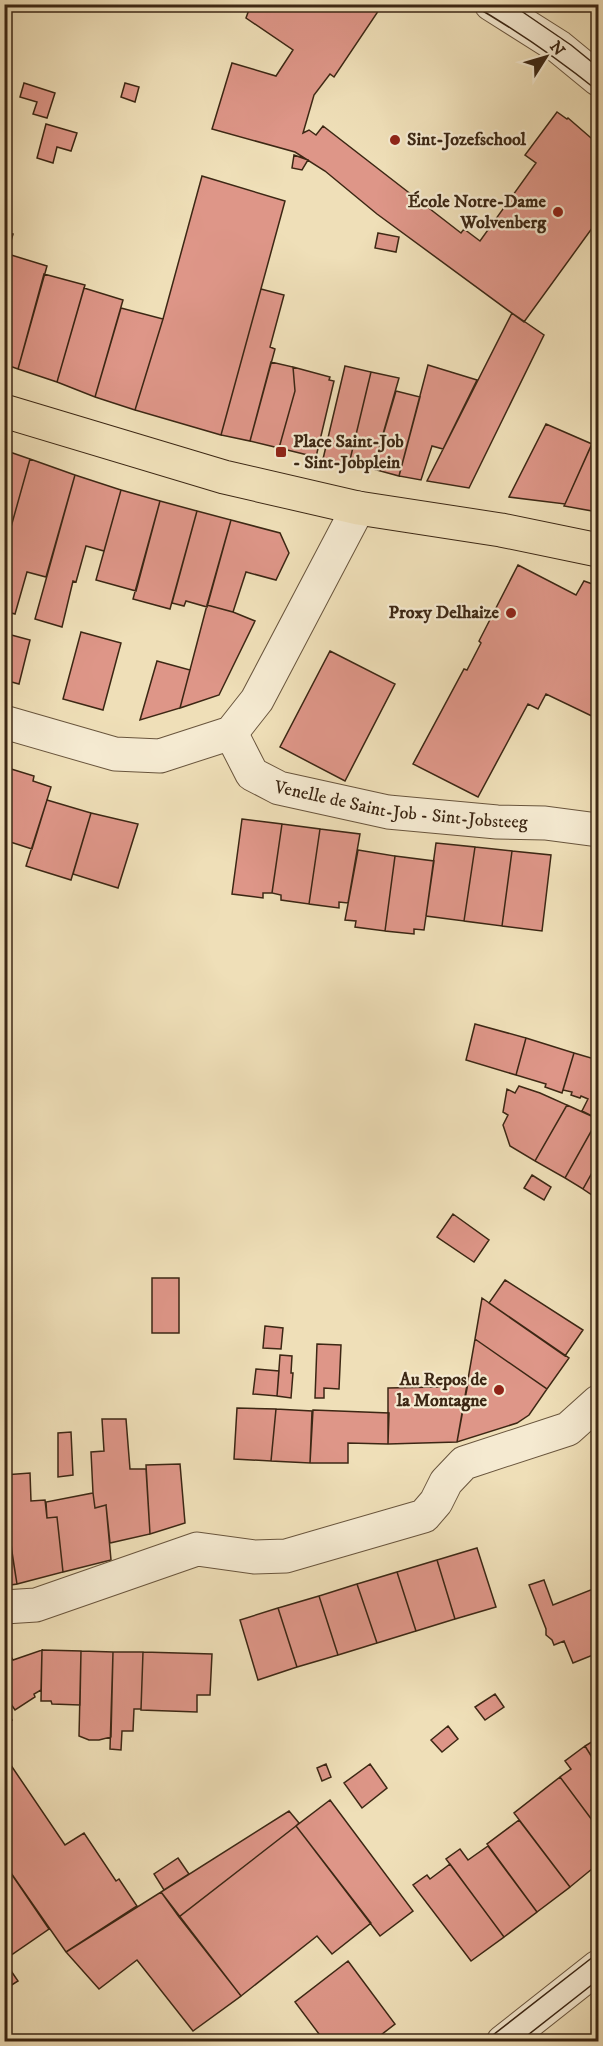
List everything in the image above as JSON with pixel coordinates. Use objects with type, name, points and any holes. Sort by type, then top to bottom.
[{"type":"main road","points":[[4,411],[224,477],[358,507],[501,530],[598,550]]},
{"type":"street","points":[[491,4],[559,47],[598,79]]},
{"type":"street","points":[[4,722],[115,754],[160,756],[231,733],[257,700],[358,507]]},
{"type":"street","name":"Venelle de Saint-Job - Sint-Jobsteeg","points":[[231,733],[252,774],[279,788],[388,812],[598,830]]},
{"type":"street","points":[[4,1607],[36,1605],[197,1549],[254,1557],[286,1556],[424,1516],[436,1502],[446,1482],[464,1463],[568,1429],[598,1402]]},
{"type":"street","points":[[503,2042],[598,1967]]},
{"type":"building","points":[[251,4],[372,4],[379,10],[334,77],[330,74],[314,95],[303,133],[309,130],[316,135],[323,126],[461,233],[464,229],[480,241],[536,163],[525,155],[557,112],[568,118],[598,144],[598,220],[524,322],[377,214],[325,171],[295,152],[212,129],[232,63],[276,76],[293,50],[246,18]]},
{"type":"building","points":[[24,83],[55,93],[47,118],[33,114],[37,102],[20,97]]},
{"type":"building","points":[[125,83],[139,87],[135,102],[121,97]]},
{"type":"building","points":[[46,124],[77,133],[71,151],[57,147],[53,163],[37,158]]},
{"type":"building","points":[[294,155],[308,160],[302,170],[292,168]]},
{"type":"building","points":[[202,176],[285,201],[221,435],[135,410],[163,319]]},
{"type":"building","points":[[4,232],[13,234],[4,265]]},
{"type":"building","points":[[378,233],[399,237],[396,252],[375,248]]},
{"type":"building","points":[[8,254],[47,266],[18,369],[4,364],[4,265]]},
{"type":"building","points":[[44,274],[85,285],[57,382],[18,369]]},
{"type":"building","points":[[84,288],[123,300],[95,397],[57,382]]},
{"type":"building","points":[[261,289],[284,295],[270,347],[275,349],[250,441],[221,435]]},
{"type":"building","points":[[121,308],[163,319],[135,410],[95,397]]},
{"type":"building","points":[[512,313],[544,335],[469,488],[427,481]]},
{"type":"building","points":[[271,362],[293,367],[295,391],[279,448],[250,441]]},
{"type":"building","points":[[428,365],[477,380],[443,449],[432,446],[421,480],[399,476]]},
{"type":"building","points":[[345,366],[371,372],[349,464],[323,459]]},
{"type":"building","points":[[293,367],[330,377],[329,380],[334,381],[316,457],[279,448],[295,391]]},
{"type":"building","points":[[371,372],[399,378],[373,469],[349,464]]},
{"type":"building","points":[[396,391],[420,397],[399,476],[373,469]]},
{"type":"building","points":[[546,424],[592,444],[565,504],[509,497]]},
{"type":"building","points":[[598,430],[598,512],[564,506],[565,504]]},
{"type":"building","points":[[4,450],[30,459],[4,552]]},
{"type":"building","points":[[30,459],[75,475],[46,577],[27,572],[15,614],[4,611],[4,552]]},
{"type":"building","points":[[75,475],[121,490],[104,551],[86,546],[76,582],[73,581],[62,627],[35,619]]},
{"type":"building","points":[[121,490],[160,501],[136,591],[96,580]]},
{"type":"building","points":[[160,501],[197,511],[170,609],[133,599]]},
{"type":"building","points":[[197,511],[231,520],[207,607],[186,601],[184,606],[172,603]]},
{"type":"building","points":[[231,520],[280,533],[289,553],[276,580],[246,572],[233,612],[207,605]]},
{"type":"building","points":[[518,565],[576,595],[584,581],[598,586],[598,719],[546,694],[538,709],[528,704],[478,797],[413,764],[464,669],[467,670],[481,643],[479,641]]},
{"type":"building","points":[[207,605],[255,621],[219,695],[180,708]]},
{"type":"building","points":[[81,632],[121,643],[103,710],[63,699]]},
{"type":"building","points":[[4,633],[30,640],[19,684],[4,680]]},
{"type":"building","points":[[330,651],[395,684],[345,781],[280,747]]},
{"type":"building","points":[[157,661],[190,670],[180,708],[140,720]]},
{"type":"building","points":[[8,768],[34,776],[33,781],[51,787],[32,849],[4,840],[4,779]]},
{"type":"building","points":[[47,800],[91,813],[71,880],[26,866]]},
{"type":"building","points":[[91,813],[138,824],[118,888],[73,874]]},
{"type":"building","points":[[242,819],[282,824],[272,893],[263,893],[263,898],[232,894]]},
{"type":"building","points":[[282,824],[320,829],[309,904],[281,900],[281,895],[272,893]]},
{"type":"building","points":[[320,829],[360,834],[348,903],[339,902],[339,908],[309,904]]},
{"type":"building","points":[[436,843],[475,847],[464,921],[426,916]]},
{"type":"building","points":[[475,847],[512,851],[502,926],[464,921]]},
{"type":"building","points":[[358,850],[395,856],[385,931],[355,927],[356,921],[345,920]]},
{"type":"building","points":[[512,851],[551,855],[542,931],[502,926]]},
{"type":"building","points":[[395,856],[434,861],[424,930],[414,929],[414,934],[385,931]]},
{"type":"building","points":[[475,1024],[526,1038],[516,1075],[466,1060]]},
{"type":"building","points":[[526,1038],[574,1053],[562,1093],[545,1087],[546,1084],[516,1075]]},
{"type":"building","points":[[574,1053],[598,1060],[598,1119],[582,1111],[588,1099],[571,1095],[572,1092],[563,1090]]},
{"type":"building","points":[[519,1086],[567,1105],[535,1161],[510,1146],[503,1125],[508,1115],[503,1112],[507,1089],[515,1093]]},
{"type":"building","points":[[567,1105],[598,1119],[565,1178],[535,1161]]},
{"type":"building","points":[[598,1119],[598,1162],[583,1189],[565,1178]]},
{"type":"building","points":[[598,1162],[598,1199],[583,1189]]},
{"type":"building","points":[[532,1175],[551,1187],[544,1200],[524,1188]]},
{"type":"building","points":[[453,1214],[489,1240],[474,1262],[437,1237]]},
{"type":"building","points":[[152,1278],[179,1278],[179,1333],[152,1333]]},
{"type":"building","points":[[505,1280],[583,1330],[565,1356],[489,1303]]},
{"type":"building","points":[[482,1298],[569,1358],[547,1389],[475,1339]]},
{"type":"building","points":[[265,1326],[283,1328],[281,1349],[263,1348]]},
{"type":"building","points":[[475,1339],[547,1389],[529,1415],[517,1423],[457,1442]]},
{"type":"building","points":[[317,1344],[341,1345],[339,1389],[324,1388],[324,1398],[315,1398]]},
{"type":"building","points":[[280,1355],[292,1356],[291,1398],[277,1396]]},
{"type":"building","points":[[256,1369],[279,1371],[277,1396],[253,1394]]},
{"type":"building","points":[[440,1383],[468,1383],[457,1442],[388,1444],[388,1388],[439,1387]]},
{"type":"building","points":[[237,1408],[276,1409],[271,1461],[234,1459]]},
{"type":"building","points":[[276,1409],[312,1411],[310,1463],[271,1461]]},
{"type":"building","points":[[313,1410],[389,1413],[388,1444],[348,1443],[348,1463],[310,1463]]},
{"type":"building","points":[[102,1419],[126,1419],[130,1469],[146,1469],[150,1534],[110,1543],[106,1505],[95,1508],[91,1452],[104,1451]]},
{"type":"building","points":[[71,1432],[73,1475],[58,1477],[58,1433]]},
{"type":"building","points":[[180,1464],[185,1523],[150,1534],[146,1465]]},
{"type":"building","points":[[30,1473],[31,1501],[45,1500],[47,1518],[57,1517],[63,1572],[17,1584],[7,1503],[4,1503],[4,1475]]},
{"type":"building","points":[[93,1493],[95,1508],[106,1505],[111,1560],[63,1572],[57,1517],[47,1518],[46,1502]]},
{"type":"building","points":[[598,1498],[598,1521],[595,1522],[594,1499]]},
{"type":"building","points":[[4,1539],[10,1539],[17,1584],[4,1586]]},
{"type":"building","points":[[477,1548],[496,1607],[455,1619],[437,1560]]},
{"type":"building","points":[[437,1560],[455,1619],[416,1631],[397,1572]]},
{"type":"building","points":[[397,1572],[416,1631],[377,1643],[357,1584]]},
{"type":"building","points":[[544,1580],[553,1605],[598,1587],[598,1653],[573,1663],[564,1641],[554,1645],[546,1635],[546,1629],[529,1585]]},
{"type":"building","points":[[357,1584],[377,1643],[338,1655],[319,1596]]},
{"type":"building","points":[[319,1596],[338,1655],[297,1667],[278,1608]]},
{"type":"building","points":[[278,1608],[297,1667],[258,1680],[240,1620]]},
{"type":"building","points":[[4,1646],[13,1660],[42,1650],[41,1690],[34,1694],[35,1697],[15,1710],[4,1694]]},
{"type":"building","points":[[42,1650],[81,1651],[80,1705],[52,1704],[51,1701],[41,1701]]},
{"type":"building","points":[[81,1651],[113,1652],[111,1737],[89,1740],[79,1736]]},
{"type":"building","points":[[113,1652],[143,1652],[141,1709],[134,1709],[133,1731],[122,1731],[121,1750],[110,1749]]},
{"type":"building","points":[[143,1652],[212,1654],[210,1695],[197,1695],[197,1712],[141,1710]]},
{"type":"building","points":[[495,1694],[504,1707],[485,1720],[475,1707]]},
{"type":"building","points":[[4,1708],[12,1720],[4,1726]]},
{"type":"building","points":[[448,1726],[458,1739],[442,1752],[431,1740]]},
{"type":"building","points":[[598,1738],[598,1767],[585,1746]]},
{"type":"building","points":[[585,1746],[598,1767],[598,1828],[560,1777],[571,1769],[565,1761]]},
{"type":"building","points":[[4,1755],[65,1845],[84,1833],[116,1881],[119,1879],[137,1906],[66,1952],[4,1863]]},
{"type":"building","points":[[326,1764],[331,1777],[322,1781],[317,1768]]},
{"type":"building","points":[[370,1764],[387,1788],[362,1808],[344,1783]]},
{"type":"building","points":[[560,1777],[598,1828],[598,1864],[570,1887],[514,1813]]},
{"type":"building","points":[[330,1800],[413,1911],[380,1936],[296,1826]]},
{"type":"building","points":[[289,1811],[299,1823],[296,1826],[179,1917],[161,1892]]},
{"type":"building","points":[[519,1820],[570,1887],[537,1912],[487,1844]]},
{"type":"building","points":[[296,1826],[371,1923],[332,1954],[317,1936],[241,1996],[179,1917]]},
{"type":"building","points":[[488,1846],[537,1912],[504,1937],[446,1859],[460,1849],[468,1860]]},
{"type":"building","points":[[178,1858],[189,1874],[164,1890],[154,1874]]},
{"type":"building","points":[[4,1863],[49,1929],[4,1960]]},
{"type":"building","points":[[450,1864],[504,1937],[471,1961],[413,1885],[427,1875],[430,1879]]},
{"type":"building","points":[[161,1892],[241,1996],[193,2031],[137,1960],[99,1989],[66,1952]]},
{"type":"building","points":[[348,1961],[395,2024],[372,2042],[325,2042],[295,2002]]},
{"type":"building","points":[[7,1965],[18,1981],[4,1990],[4,1967]]},
{"type":"tram line","points":[[471,4],[536,45],[598,91]]},
{"type":"tram line","points":[[511,4],[571,45],[598,67]]},
{"type":"tram line","points":[[484,2042],[598,1953]]},
{"type":"tram line","points":[[519,2042],[598,1980]]},
{"type":"place","name":"Sint-Jozefschool","points":[[395,140]]},
{"type":"place","name":"École Notre-Dame Wolvenberg","points":[[558,212]]},
{"type":"place","name":"Place Saint-Job - Sint-Jobplein","points":[[281,452]]},
{"type":"place","name":"Proxy Delhaize","points":[[511,613]]},
{"type":"place","name":"Au Repos de la Montagne","points":[[499,1390]]}]
